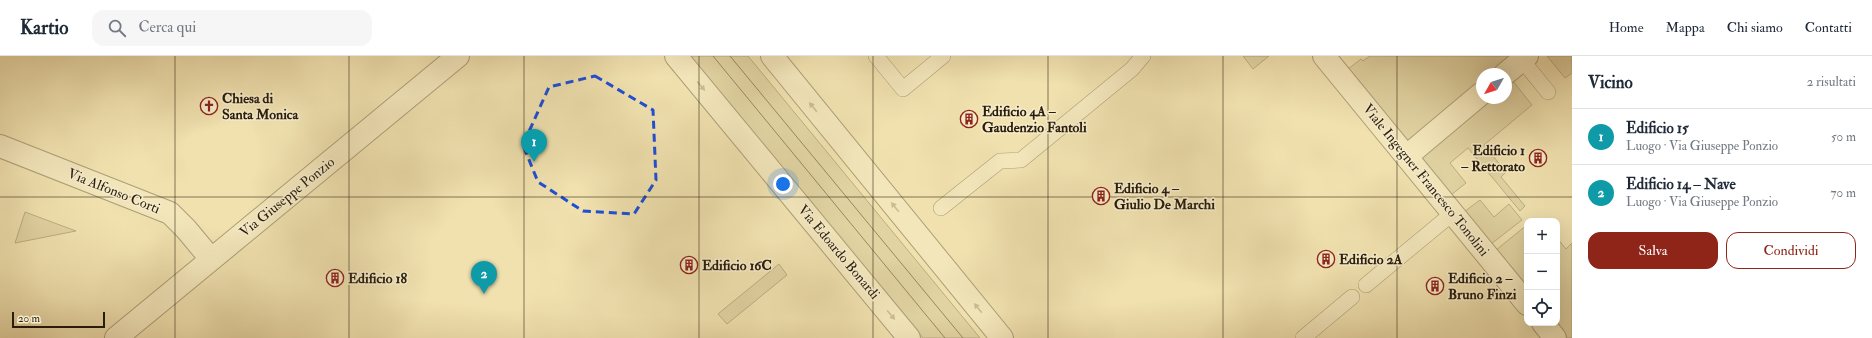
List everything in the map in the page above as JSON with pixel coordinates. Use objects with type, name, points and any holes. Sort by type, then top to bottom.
[{"type":"street","name":"Via Giuseppe Ponzio","points":[[116,338],[458,56]]},
{"type":"street","name":"Via Edoardo Bonardi","points":[[676,56],[910,338]]},
{"type":"street","points":[[772,56],[1002,338]]},
{"type":"street","name":"Viale Ingegner Francesco Tonolini","points":[[1324,56],[1524,300]]},
{"type":"street","points":[[1512,68],[1524,58]]},
{"type":"street","points":[[1407,156],[1476,99]]},
{"type":"street","name":"Via Alfonso Corti","points":[[0,146],[170,213],[186,229],[211,260]]},
{"type":"street","points":[[1545,326],[1555,338]]},
{"type":"lane","points":[[876,56],[903,89],[943,56]]},
{"type":"lane","points":[[941,208],[1000,161],[1021,160],[1132,69],[1143,56]]},
{"type":"lane","points":[[1524,58],[1548,92]]},
{"type":"lane","points":[[1366,285],[1453,213]]},
{"type":"lane","points":[[1303,338],[1352,297]]},
{"type":"highlighted area","points":[[595,76],[653,110],[656,180],[634,214],[583,211],[538,182],[523,145],[549,87]]},
{"type":"shaded area","points":[[690,56],[748,56],[980,338],[923,338]]},
{"type":"shaded area","points":[[1243,56],[1269,56],[1253,69]]},
{"type":"shaded area","points":[[1370,56],[1517,56],[1502,68],[1476,68],[1476,90],[1410,144],[1348,69],[1361,59],[1363,61]]},
{"type":"shaded area","points":[[1547,56],[1572,56],[1572,73],[1565,78]]},
{"type":"shaded area","points":[[1512,80],[1532,105],[1484,145],[1506,172],[1501,177],[1525,206],[1520,211],[1468,148],[1450,163],[1466,183],[1451,195],[1420,157],[1484,104],[1512,104]]},
{"type":"shaded area","points":[[1480,200],[1494,217],[1509,204],[1522,220],[1491,244],[1464,212]]},
{"type":"shaded area","points":[[25,212],[76,231],[15,243]]},
{"type":"shaded area","points":[[1524,227],[1524,284],[1496,250]]},
{"type":"shaded area","points":[[1560,242],[1566,249],[1572,243],[1572,338],[1567,338],[1557,326],[1560,326]]},
{"type":"shaded area","points":[[779,264],[787,275],[727,324],[718,314]]},
{"type":"tram line","points":[[713,56],[945,338]]},
{"type":"tram line","points":[[730,56],[963,338]]},
{"type":"place","name":"Chiesa di Santa Monica","points":[[209,106]]},
{"type":"place","name":"Edificio 4A – Gaudenzio Fantoli","points":[[969,119]]},
{"type":"place","name":"Edificio 1 – Rettorato","points":[[1538,158]]},
{"type":"place","name":"Edificio 15","points":[[534,162]]},
{"type":"place","name":"Edificio 4 – Giulio De Marchi","points":[[1101,196]]},
{"type":"place","name":"Edificio 2A","points":[[1326,259]]},
{"type":"place","name":"Edificio 16C","points":[[689,265]]},
{"type":"place","name":"Edificio 18","points":[[335,278]]},
{"type":"place","name":"Edificio 2 – Bruno Finzi","points":[[1435,286]]},
{"type":"place","name":"Edificio 14 – Nave","points":[[484,294]]}]
